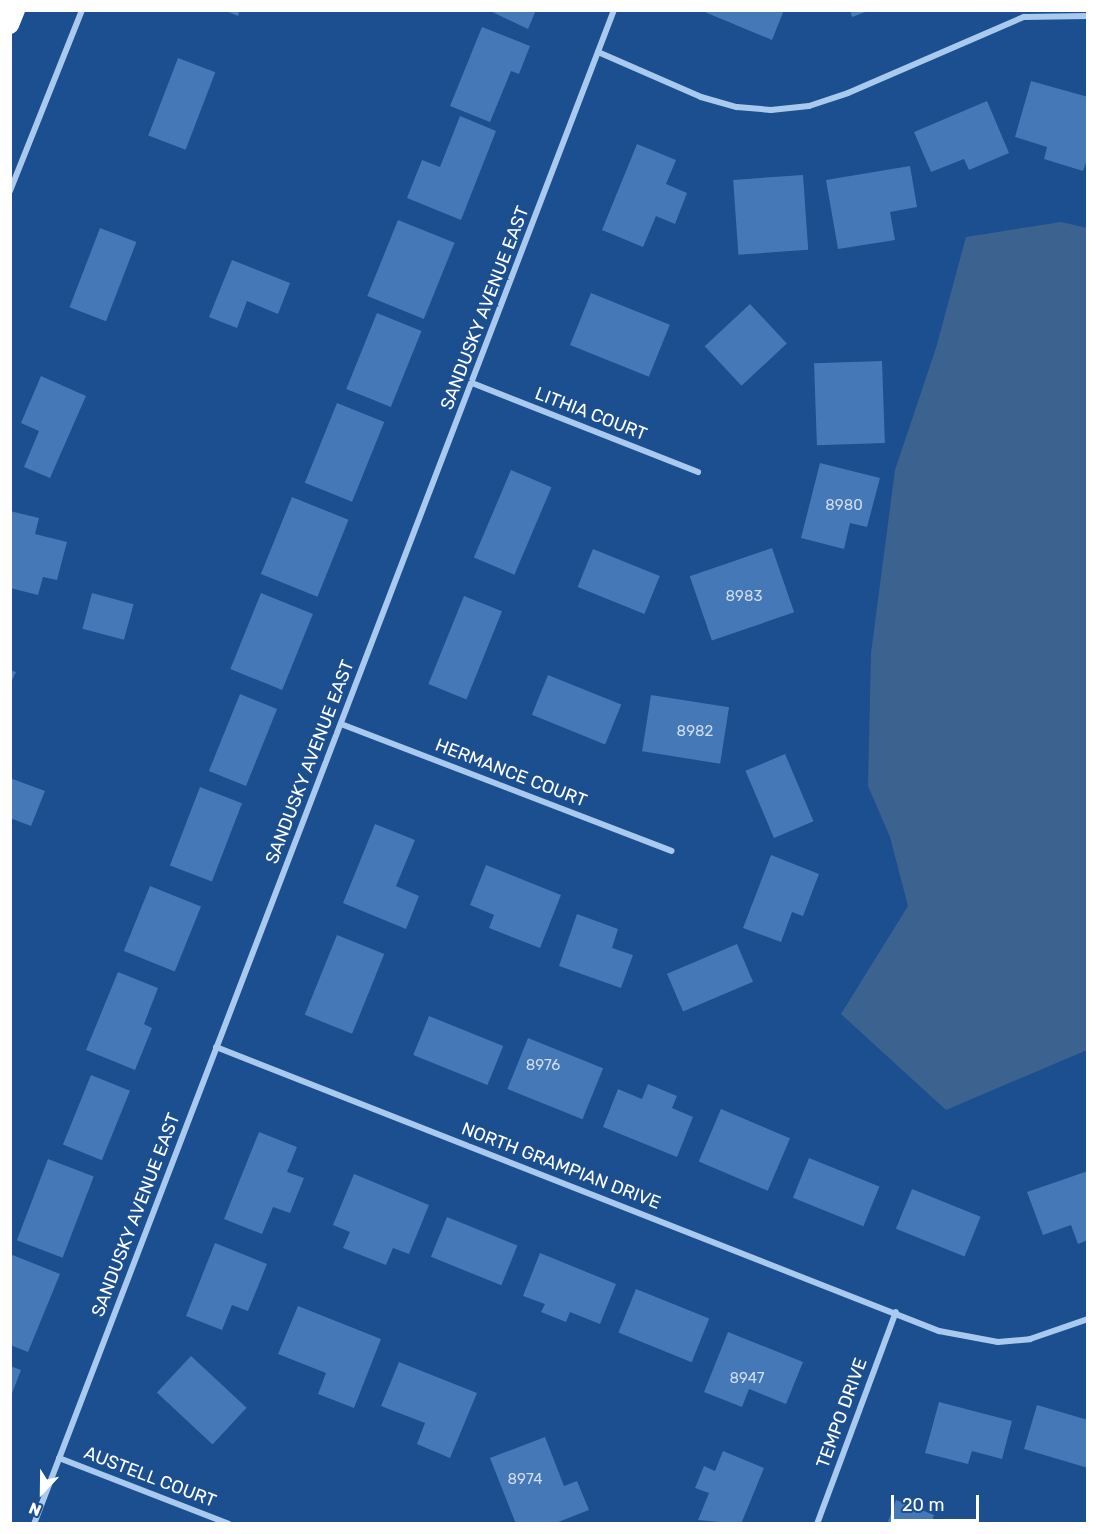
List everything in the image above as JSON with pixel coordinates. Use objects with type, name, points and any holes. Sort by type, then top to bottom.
[{"type":"highway","points":[[10,25],[16,10]]},
{"type":"street","points":[[10,191],[82,10]]},
{"type":"street","name":"SANDUSKY AVENUE EAST","points":[[34,1524],[614,10]]},
{"type":"street","points":[[598,52],[701,97],[737,107],[771,110],[810,106],[848,93],[1024,17],[1088,16]]},
{"type":"street","name":"LITHIA COURT","points":[[472,383],[698,472]]},
{"type":"street","name":"HERMANCE COURT","points":[[341,724],[671,850]]},
{"type":"street","name":"NORTH GRAMPIAN DRIVE","points":[[216,1047],[896,1312],[939,1331],[998,1342],[1030,1339],[1088,1319]]},
{"type":"street","name":"TEMPO DRIVE","points":[[817,1524],[896,1312]]},
{"type":"street","name":"AUSTELL COURT","points":[[59,1458],[229,1524]]},
{"type":"water","points":[[1061,222],[1088,228],[1087,1050],[946,1110],[841,1014],[908,906],[890,837],[868,786],[871,653],[895,470],[936,348],[966,237]]},
{"type":"building","points":[[223,10],[240,10],[238,16]]},
{"type":"building","points":[[488,10],[536,10],[528,29]]},
{"type":"building","points":[[700,10],[784,10],[772,40]]},
{"type":"building","points":[[850,10],[868,10],[868,11],[852,17]]},
{"type":"building","points":[[482,27],[530,46],[519,74],[511,71],[490,122],[450,106]]},
{"type":"building","points":[[178,58],[215,72],[186,150],[148,135]]},
{"type":"building","points":[[1031,81],[1088,97],[1088,157],[1083,171],[1044,159],[1047,147],[1015,137]]},
{"type":"building","points":[[987,101],[1009,153],[969,170],[964,159],[931,172],[914,132]]},
{"type":"building","points":[[460,116],[496,131],[461,220],[407,198],[422,160],[440,167]]},
{"type":"building","points":[[637,144],[676,160],[666,184],[687,193],[675,224],[656,216],[643,247],[602,230]]},
{"type":"building","points":[[910,166],[917,207],[890,212],[895,240],[838,249],[826,180]]},
{"type":"building","points":[[803,175],[808,250],[738,255],[733,180]]},
{"type":"building","points":[[398,220],[455,243],[424,319],[367,296]]},
{"type":"building","points":[[100,228],[136,242],[106,321],[70,307]]},
{"type":"building","points":[[232,260],[290,283],[278,314],[247,301],[237,328],[209,317]]},
{"type":"building","points":[[591,293],[670,325],[649,377],[570,345]]},
{"type":"building","points":[[750,304],[787,343],[741,386],[705,346]]},
{"type":"building","points":[[377,313],[422,331],[391,407],[346,389]]},
{"type":"building","points":[[882,361],[885,443],[817,445],[814,363]]},
{"type":"building","points":[[41,376],[86,396],[50,478],[24,467],[39,431],[21,423]]},
{"type":"building","points":[[337,403],[384,422],[352,502],[305,483]]},
{"type":"building","points":[[820,463],[880,478],[867,527],[850,523],[844,549],[801,538]]},
{"type":"building","points":[[511,470],[552,487],[514,575],[474,557]]},
{"type":"building","points":[[292,497],[349,520],[317,597],[261,574]]},
{"type":"building","points":[[10,511],[39,518],[35,534],[67,542],[57,580],[43,577],[38,595],[10,588]]},
{"type":"building","points":[[772,548],[794,612],[712,641],[690,576]]},
{"type":"building","points":[[593,549],[660,576],[644,614],[578,587]]},
{"type":"building","points":[[92,593],[134,604],[124,640],[82,629]]},
{"type":"building","points":[[261,593],[313,614],[282,690],[230,669]]},
{"type":"building","points":[[464,596],[502,611],[466,699],[428,684]]},
{"type":"building","points":[[10,670],[16,672],[10,685]]},
{"type":"building","points":[[548,675],[621,705],[605,744],[532,715]]},
{"type":"building","points":[[240,694],[277,709],[246,786],[209,771]]},
{"type":"building","points":[[651,695],[729,707],[720,764],[642,751]]},
{"type":"building","points":[[785,754],[814,821],[774,838],[745,771]]},
{"type":"building","points":[[10,778],[45,791],[31,826],[10,818]]},
{"type":"building","points":[[200,787],[242,803],[212,882],[170,865]]},
{"type":"building","points":[[375,824],[415,840],[396,886],[419,896],[406,929],[343,903]]},
{"type":"building","points":[[771,855],[819,874],[803,916],[792,912],[781,942],[743,928]]},
{"type":"building","points":[[486,865],[561,895],[540,948],[489,928],[494,915],[470,905]]},
{"type":"building","points":[[150,886],[201,907],[175,972],[124,951]]},
{"type":"building","points":[[577,914],[618,929],[612,948],[633,955],[621,988],[559,966]]},
{"type":"building","points":[[337,935],[384,954],[352,1034],[305,1015]]},
{"type":"building","points":[[737,944],[753,982],[683,1011],[667,974]]},
{"type":"building","points":[[118,972],[158,988],[144,1024],[152,1028],[135,1070],[86,1050]]},
{"type":"building","points":[[429,1016],[503,1046],[487,1085],[413,1055]]},
{"type":"building","points":[[528,1038],[603,1068],[582,1119],[507,1089]]},
{"type":"building","points":[[91,1075],[130,1091],[102,1160],[63,1145]]},
{"type":"building","points":[[648,1084],[677,1096],[672,1108],[693,1117],[677,1157],[603,1127],[618,1089],[642,1099]]},
{"type":"building","points":[[721,1109],[790,1138],[768,1191],[699,1161]]},
{"type":"building","points":[[259,1132],[297,1147],[287,1172],[304,1178],[290,1213],[273,1207],[262,1234],[224,1219]]},
{"type":"building","points":[[809,1158],[879,1186],[863,1226],[793,1198]]},
{"type":"building","points":[[48,1159],[94,1177],[63,1258],[17,1240]]},
{"type":"building","points":[[1088,1171],[1088,1240],[1078,1244],[1071,1225],[1043,1235],[1027,1192]]},
{"type":"building","points":[[354,1174],[429,1205],[409,1254],[393,1248],[386,1265],[343,1248],[350,1232],[333,1225]]},
{"type":"building","points":[[912,1189],[981,1217],[965,1257],[896,1229]]},
{"type":"building","points":[[447,1217],[517,1245],[501,1285],[431,1257]]},
{"type":"building","points":[[215,1243],[267,1264],[248,1311],[232,1305],[222,1330],[186,1316]]},
{"type":"building","points":[[540,1253],[616,1284],[600,1324],[570,1312],[566,1322],[541,1312],[545,1304],[523,1296]]},
{"type":"building","points":[[10,1254],[60,1274],[28,1352],[10,1345]]},
{"type":"building","points":[[636,1289],[709,1319],[692,1362],[618,1333]]},
{"type":"building","points":[[298,1306],[381,1339],[354,1408],[318,1394],[326,1373],[278,1354]]},
{"type":"building","points":[[728,1332],[803,1362],[786,1404],[749,1389],[742,1407],[704,1392]]},
{"type":"building","points":[[191,1356],[247,1408],[212,1444],[157,1393]]},
{"type":"building","points":[[399,1362],[477,1393],[450,1458],[417,1444],[425,1423],[381,1406]]},
{"type":"building","points":[[10,1366],[21,1370],[11,1396],[10,1396]]},
{"type":"building","points":[[939,1402],[1012,1421],[1002,1459],[972,1451],[968,1464],[925,1453]]},
{"type":"building","points":[[1037,1405],[1088,1420],[1088,1468],[1024,1449]]},
{"type":"building","points":[[545,1437],[564,1486],[577,1481],[589,1510],[553,1524],[516,1524],[490,1458]]},
{"type":"building","points":[[723,1451],[764,1468],[741,1524],[698,1520],[709,1493],[695,1488],[704,1466],[715,1471]]},
{"type":"building","points":[[896,1500],[934,1515],[931,1524],[887,1524]]}]
